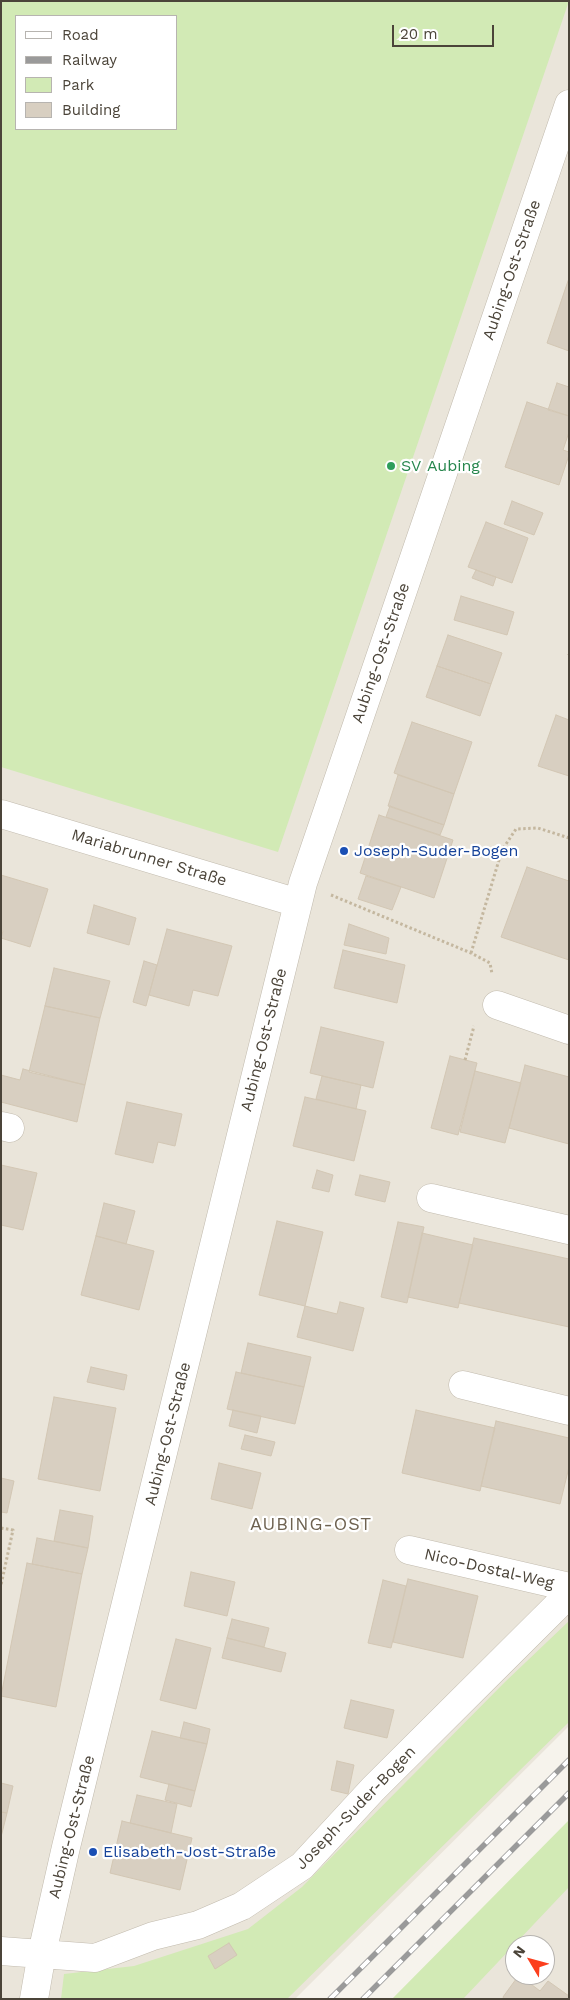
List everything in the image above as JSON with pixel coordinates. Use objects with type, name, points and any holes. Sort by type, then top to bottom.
[{"type":"street","name":"Aubing-Ost-Straße","points":[[34,1999],[42,1953],[300,893],[569,104]]},
{"type":"street","name":"Mariabrunner Straße","points":[[1,814],[300,893]]},
{"type":"street","points":[[497,1005],[569,1030]]},
{"type":"street","points":[[431,1198],[569,1230]]},
{"type":"street","points":[[463,1385],[569,1411]]},
{"type":"street","name":"Nico-Dostal-Weg","points":[[409,1550],[569,1587]]},
{"type":"street","name":"Joseph-Suder-Bogen","points":[[42,1953],[95,1958],[153,1936],[198,1925],[242,1906],[302,1866],[373,1789],[569,1594]]},
{"type":"street","points":[[1,1951],[42,1953]]},
{"type":"path","points":[[471,953],[502,850],[516,829],[538,828],[569,838]]},
{"type":"path","points":[[300,893],[471,953],[490,963]]},
{"type":"path","points":[[1,1528],[13,1530],[1,1585]]},
{"type":"shaded area","points":[[1,1],[569,1],[569,1726],[295,1999],[1,1999]]},
{"type":"shaded area","points":[[569,1842],[569,1999],[412,1999]]},
{"type":"green space","points":[[1,1],[569,1],[278,852],[1,767]]},
{"type":"green space","points":[[569,1621],[569,1722],[287,1999],[61,1999],[64,1974],[134,1966],[248,1929],[302,1887],[505,1682]]},
{"type":"green space","points":[[569,1820],[569,1887],[524,1935],[505,1935],[505,1955],[463,1999],[392,1999]]},
{"type":"building","points":[[569,278],[569,351],[547,343]]},
{"type":"building","points":[[557,383],[569,387],[569,416],[548,410]]},
{"type":"building","points":[[527,402],[569,416],[569,432],[563,450],[569,452],[569,455],[559,485],[505,467]]},
{"type":"building","points":[[512,501],[543,513],[534,535],[504,524]]},
{"type":"building","points":[[486,522],[528,538],[512,583],[468,567]]},
{"type":"building","points":[[476,570],[496,577],[493,586],[472,578]]},
{"type":"building","points":[[461,596],[514,612],[507,635],[454,620]]},
{"type":"building","points":[[448,635],[502,653],[491,684],[437,666]]},
{"type":"building","points":[[437,666],[491,684],[480,716],[426,697]]},
{"type":"building","points":[[556,715],[569,720],[569,776],[538,766]]},
{"type":"building","points":[[412,722],[472,742],[454,794],[394,773]]},
{"type":"building","points":[[398,775],[454,794],[444,825],[388,806]]},
{"type":"building","points":[[390,806],[444,825],[440,835],[386,817]]},
{"type":"building","points":[[379,815],[453,840],[434,898],[360,873]]},
{"type":"building","points":[[527,867],[569,881],[569,960],[501,937]]},
{"type":"building","points":[[1,875],[48,889],[30,947],[1,938],[3,931],[1,931]]},
{"type":"building","points":[[366,876],[401,887],[392,910],[358,899]]},
{"type":"building","points":[[94,905],[136,918],[129,945],[87,933]]},
{"type":"building","points":[[349,924],[389,938],[386,954],[344,945]]},
{"type":"building","points":[[167,929],[232,946],[218,996],[193,990],[189,1006],[149,995]]},
{"type":"building","points":[[343,950],[405,965],[397,1003],[334,988]]},
{"type":"building","points":[[144,961],[157,965],[146,1006],[133,1002]]},
{"type":"building","points":[[54,968],[110,981],[100,1018],[45,1006]]},
{"type":"building","points":[[45,1006],[100,1018],[85,1085],[29,1072]]},
{"type":"building","points":[[321,1027],[384,1042],[373,1088],[310,1073]]},
{"type":"building","points":[[450,1056],[477,1063],[458,1135],[431,1128]]},
{"type":"building","points":[[525,1065],[569,1077],[569,1144],[509,1128]]},
{"type":"building","points":[[23,1069],[85,1085],[77,1122],[1,1102],[1,1075],[20,1080]]},
{"type":"building","points":[[475,1071],[521,1083],[505,1143],[460,1132]]},
{"type":"building","points":[[322,1076],[361,1085],[356,1109],[316,1099]]},
{"type":"building","points":[[305,1097],[366,1111],[354,1161],[293,1146]]},
{"type":"building","points":[[127,1102],[182,1114],[175,1146],[158,1142],[153,1163],[115,1154]]},
{"type":"building","points":[[1,1165],[37,1173],[23,1230],[1,1225]]},
{"type":"building","points":[[317,1170],[333,1175],[329,1192],[312,1188]]},
{"type":"building","points":[[360,1175],[390,1182],[385,1202],[355,1195]]},
{"type":"building","points":[[104,1203],[135,1211],[126,1244],[96,1236]]},
{"type":"building","points":[[277,1221],[323,1232],[305,1306],[259,1295]]},
{"type":"building","points":[[398,1222],[424,1227],[407,1303],[381,1297]]},
{"type":"building","points":[[422,1233],[473,1245],[458,1308],[408,1297]]},
{"type":"building","points":[[96,1236],[154,1251],[139,1310],[81,1295]]},
{"type":"building","points":[[474,1238],[569,1259],[569,1327],[459,1303]]},
{"type":"building","points":[[340,1302],[364,1308],[353,1351],[297,1337],[305,1306],[337,1314]]},
{"type":"building","points":[[248,1343],[311,1357],[304,1387],[241,1373]]},
{"type":"building","points":[[91,1367],[127,1375],[124,1390],[87,1382]]},
{"type":"building","points":[[236,1372],[304,1387],[295,1424],[227,1409]]},
{"type":"building","points":[[54,1397],[116,1408],[100,1491],[38,1479]]},
{"type":"building","points":[[233,1410],[261,1416],[257,1433],[229,1426]]},
{"type":"building","points":[[416,1410],[495,1428],[480,1491],[402,1473]]},
{"type":"building","points":[[496,1421],[569,1438],[569,1467],[560,1504],[481,1486]]},
{"type":"building","points":[[245,1435],[275,1442],[271,1456],[241,1449]]},
{"type":"building","points":[[219,1463],[261,1473],[252,1509],[211,1499]]},
{"type":"building","points":[[1,1478],[14,1481],[7,1513],[1,1512]]},
{"type":"building","points":[[60,1510],[93,1516],[88,1548],[54,1541]]},
{"type":"building","points":[[37,1538],[88,1548],[82,1574],[32,1564]]},
{"type":"building","points":[[27,1563],[82,1574],[56,1707],[1,1696]]},
{"type":"building","points":[[191,1572],[235,1582],[227,1616],[184,1606]]},
{"type":"building","points":[[408,1579],[478,1596],[463,1658],[393,1642]]},
{"type":"building","points":[[383,1580],[406,1586],[391,1648],[368,1643]]},
{"type":"building","points":[[232,1619],[269,1628],[264,1647],[227,1638]]},
{"type":"building","points":[[227,1638],[286,1653],[281,1672],[222,1658]]},
{"type":"building","points":[[176,1639],[211,1648],[196,1709],[160,1700]]},
{"type":"building","points":[[351,1700],[394,1710],[387,1738],[344,1728]]},
{"type":"building","points":[[184,1722],[210,1729],[207,1744],[180,1738]]},
{"type":"building","points":[[152,1731],[207,1744],[195,1791],[140,1777]]},
{"type":"building","points":[[337,1761],[354,1765],[348,1794],[331,1790]]},
{"type":"building","points":[[1,1783],[13,1786],[7,1813],[1,1812]]},
{"type":"building","points":[[169,1784],[195,1791],[191,1807],[165,1800]]},
{"type":"building","points":[[137,1795],[177,1804],[171,1833],[130,1823]]},
{"type":"building","points":[[1,1812],[7,1813],[1,1837]]},
{"type":"building","points":[[122,1821],[192,1838],[180,1890],[110,1873]]},
{"type":"building","points":[[229,1943],[237,1955],[215,1969],[208,1956]]},
{"type":"building","points":[[512,1985],[532,1985],[540,1991],[545,1985],[554,1985],[569,1996],[569,1999],[504,1999],[503,1997]]},
{"type":"railway","points":[[330,1999],[569,1760]]},
{"type":"railway","points":[[363,1999],[569,1793]]},
{"type":"place","name":"SV Aubing","points":[[391,466]]},
{"type":"place","name":"Joseph-Suder-Bogen","points":[[344,851]]},
{"type":"place","name":"Elisabeth-Jost-Straße","points":[[93,1852]]},
{"type":"district","name":"AUBING-OST","points":[[311,1525]]}]
